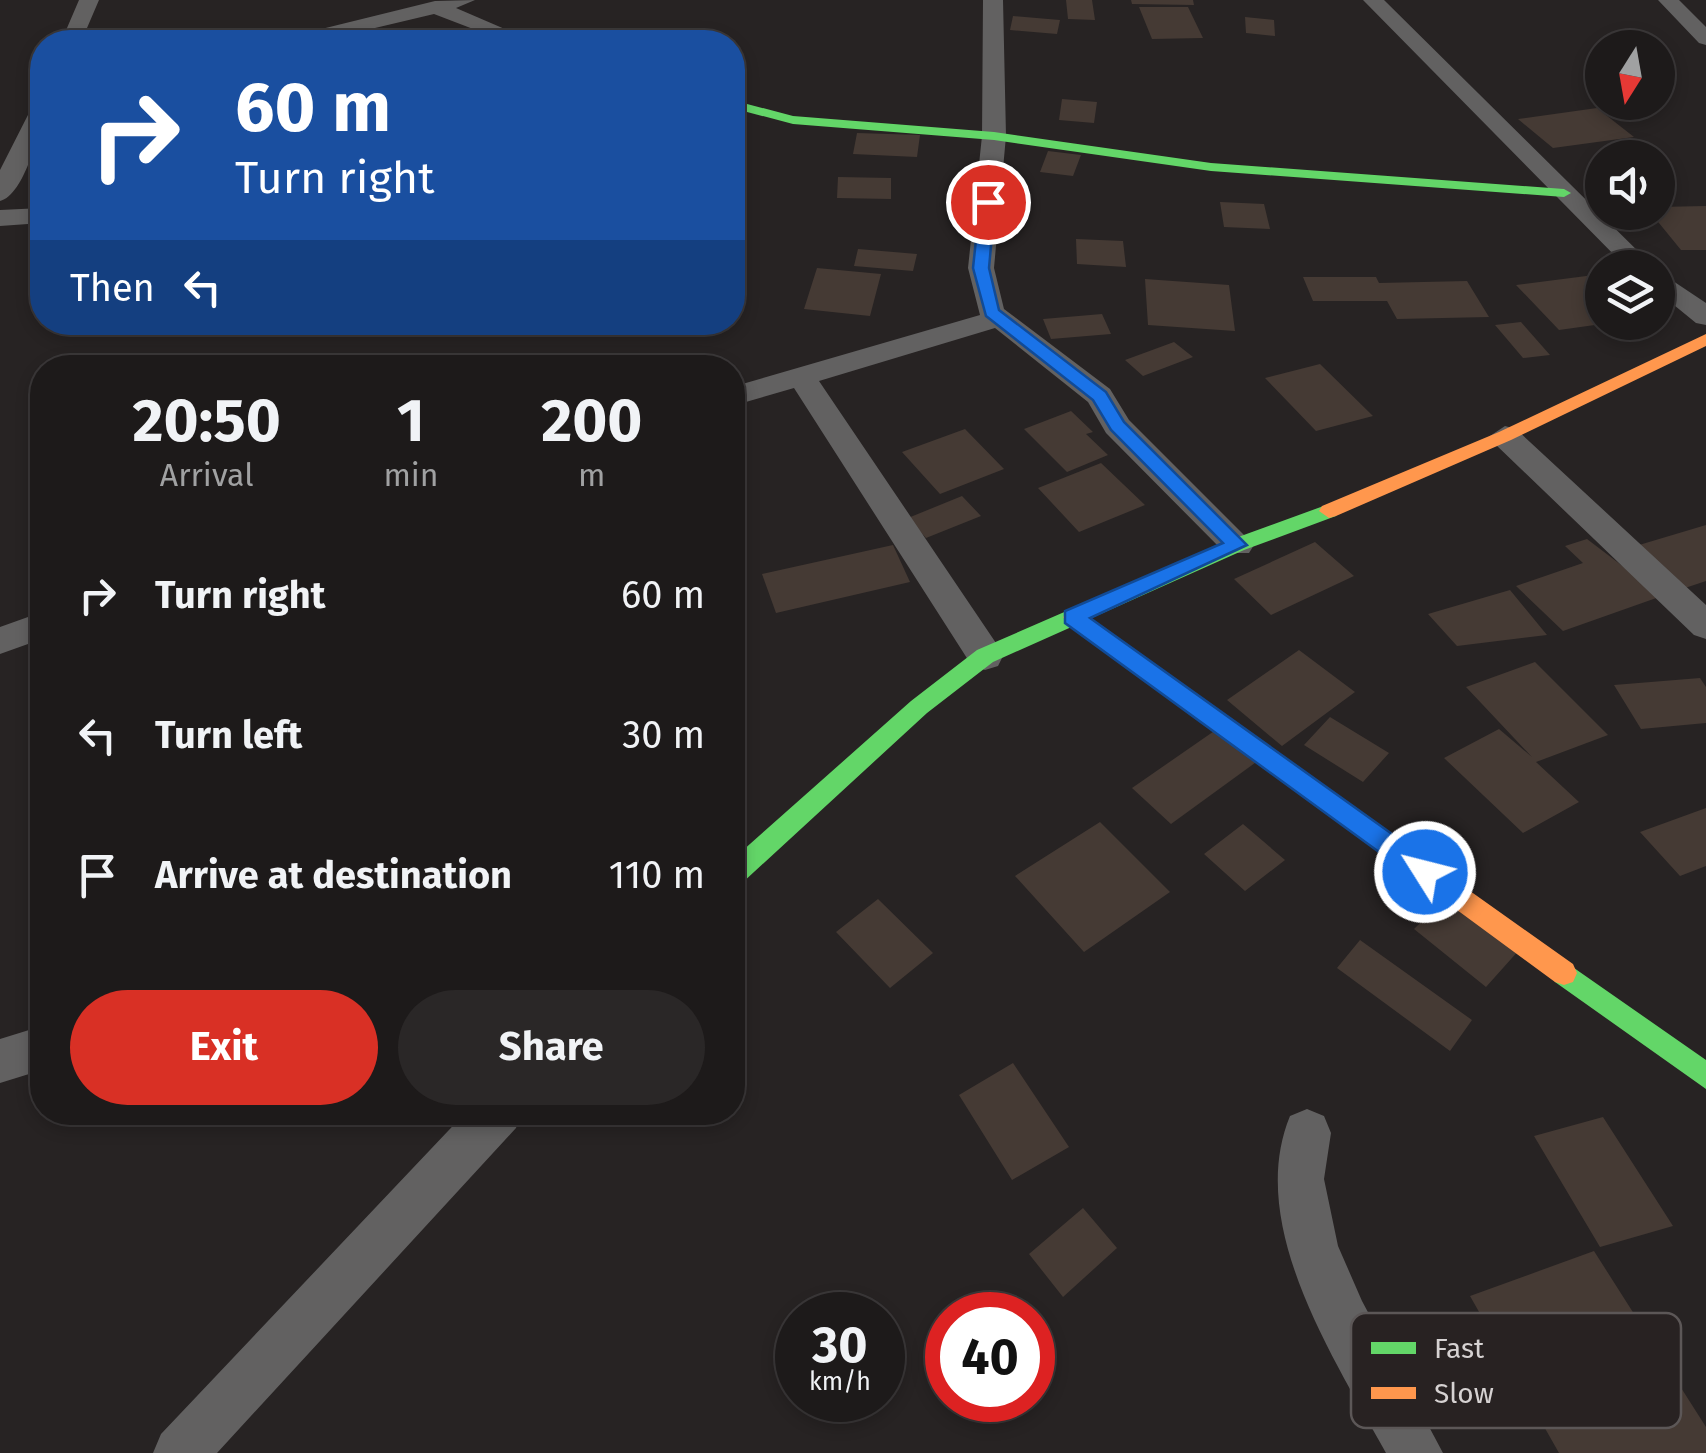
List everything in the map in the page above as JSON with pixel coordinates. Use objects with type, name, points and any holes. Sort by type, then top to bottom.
[{"type":"street","points":[[76,30],[88,0]]},
{"type":"street","points":[[341,30],[465,0]]},
{"type":"street","points":[[993,0],[994,136],[981,268],[997,320],[1100,396],[1117,426],[1237,545]]},
{"type":"street","points":[[1373,0],[1623,250]]},
{"type":"street","points":[[1668,0],[1706,40]]},
{"type":"street","points":[[435,7],[494,30]]},
{"type":"street","points":[[745,107],[792,120],[994,136],[1210,167],[1564,193]]},
{"type":"street","points":[[0,194],[30,133]]},
{"type":"street","points":[[0,218],[30,217]]},
{"type":"street","points":[[1675,292],[1706,317]]},
{"type":"street","points":[[745,393],[997,320]]},
{"type":"street","points":[[745,864],[878,742],[985,656],[1237,545],[1321,515],[1505,436],[1706,339]]},
{"type":"street","points":[[801,376],[985,656]]},
{"type":"street","points":[[1505,436],[1706,626]]},
{"type":"street","points":[[1073,617],[1706,1076]]},
{"type":"street","points":[[0,641],[30,630]]},
{"type":"street","points":[[0,1061],[30,1052]]},
{"type":"street","points":[[180,1453],[487,1125]]},
{"type":"street","points":[[1307,1134],[1300,1180],[1314,1244],[1351,1334]]},
{"type":"street","points":[[1402,1428],[1416,1453]]},
{"type":"building","points":[[1066,0],[1092,0],[1095,20],[1068,19]]},
{"type":"building","points":[[1131,0],[1193,0],[1194,5],[1132,4]]},
{"type":"building","points":[[1139,7],[1188,7],[1203,38],[1152,39]]},
{"type":"building","points":[[1013,16],[1060,20],[1057,34],[1010,30]]},
{"type":"building","points":[[1245,17],[1274,20],[1275,36],[1246,33]]},
{"type":"building","points":[[1062,99],[1097,102],[1094,123],[1059,120]]},
{"type":"building","points":[[1585,110],[1585,120],[1612,120],[1634,137],[1585,140],[1585,144],[1553,148],[1518,119]]},
{"type":"building","points":[[857,133],[920,135],[917,157],[853,154]]},
{"type":"building","points":[[1048,151],[1081,155],[1073,176],[1040,172]]},
{"type":"building","points":[[838,177],[891,178],[891,199],[837,198]]},
{"type":"building","points":[[1220,202],[1264,204],[1270,229],[1224,227]]},
{"type":"building","points":[[1706,206],[1706,250],[1681,250],[1665,230],[1675,230],[1675,207]]},
{"type":"building","points":[[1076,239],[1123,241],[1126,267],[1077,264]]},
{"type":"building","points":[[858,249],[917,254],[913,271],[854,266]]},
{"type":"building","points":[[817,268],[881,274],[870,316],[804,309]]},
{"type":"building","points":[[1585,276],[1585,326],[1559,330],[1516,285]]},
{"type":"building","points":[[1303,277],[1376,277],[1379,283],[1467,281],[1489,317],[1397,319],[1387,301],[1313,301]]},
{"type":"building","points":[[1145,279],[1229,285],[1235,331],[1148,325]]},
{"type":"building","points":[[1102,314],[1111,334],[1051,339],[1043,319]]},
{"type":"building","points":[[1521,322],[1550,355],[1523,358],[1495,325]]},
{"type":"building","points":[[1174,342],[1193,357],[1143,376],[1125,360]]},
{"type":"building","points":[[1320,364],[1373,416],[1316,431],[1265,378]]},
{"type":"building","points":[[1071,411],[1093,432],[1086,434],[1108,455],[1067,472],[1024,429]]},
{"type":"building","points":[[965,429],[1004,469],[940,494],[902,452]]},
{"type":"building","points":[[1101,463],[1145,505],[1079,532],[1038,488]]},
{"type":"building","points":[[962,496],[981,516],[926,538],[908,518]]},
{"type":"building","points":[[1706,525],[1706,581],[1676,591],[1629,548]]},
{"type":"building","points":[[1587,539],[1662,596],[1563,631],[1516,586],[1583,563],[1565,546]]},
{"type":"building","points":[[1315,542],[1354,576],[1271,615],[1234,579]]},
{"type":"building","points":[[893,545],[910,582],[776,613],[762,574]]},
{"type":"building","points":[[1510,590],[1547,635],[1457,646],[1428,614]]},
{"type":"building","points":[[1299,650],[1355,692],[1282,746],[1227,700]]},
{"type":"building","points":[[1535,662],[1608,735],[1536,762],[1579,802],[1523,833],[1444,758],[1499,729],[1532,757],[1466,687]]},
{"type":"building","points":[[1700,678],[1706,687],[1706,723],[1641,729],[1614,685]]},
{"type":"building","points":[[1330,717],[1389,753],[1363,782],[1304,745]]},
{"type":"building","points":[[1220,727],[1259,760],[1171,824],[1132,788]]},
{"type":"building","points":[[1706,808],[1706,866],[1680,876],[1640,832]]},
{"type":"building","points":[[1100,822],[1170,892],[1084,952],[1015,876]]},
{"type":"building","points":[[1243,824],[1285,860],[1245,891],[1204,854]]},
{"type":"building","points":[[1450,894],[1520,949],[1486,987],[1414,929]]},
{"type":"building","points":[[878,899],[933,953],[890,988],[836,932]]},
{"type":"building","points":[[1360,940],[1472,1020],[1450,1051],[1337,968]]},
{"type":"building","points":[[1013,1063],[1069,1147],[1012,1180],[959,1095]]},
{"type":"building","points":[[1603,1117],[1673,1226],[1600,1247],[1534,1136]]},
{"type":"building","points":[[1083,1208],[1117,1248],[1063,1297],[1029,1254]]},
{"type":"building","points":[[1594,1251],[1633,1313],[1480,1313],[1470,1296]]},
{"type":"building","points":[[1681,1388],[1706,1427],[1706,1453],[1559,1453],[1545,1428],[1681,1428]]},
{"type":"traffic: fast","points":[[745,107],[793,120],[994,136],[1211,167],[1564,193]]},
{"type":"traffic: fast","points":[[745,864],[919,707],[985,656],[1237,545],[1329,511]]},
{"type":"traffic: fast","points":[[1564,973],[1706,1076]]},
{"type":"traffic: slow","points":[[1329,511],[1505,436],[1706,339]]},
{"type":"traffic: slow","points":[[1073,617],[1564,973]]},
{"type":"route","points":[[988,202],[981,268],[997,320],[1038,346],[1100,396],[1117,426],[1237,545],[1073,617],[1425,872]]}]
